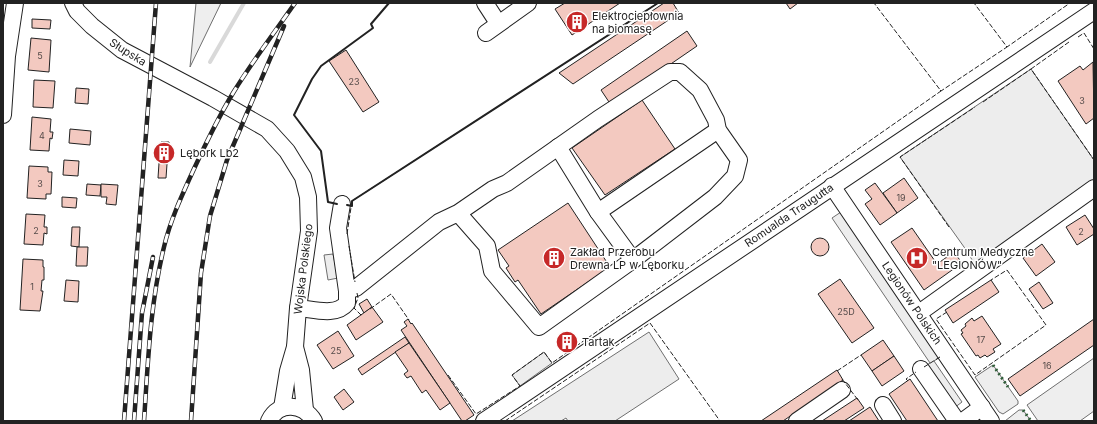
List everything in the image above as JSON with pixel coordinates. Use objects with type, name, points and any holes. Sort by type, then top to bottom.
[{"type":"street","points":[[3,115],[6,56],[16,3]]},
{"type":"street","name":"Słupska","points":[[62,3],[75,7],[92,26],[117,47],[185,84]]},
{"type":"street","points":[[484,3],[492,28],[528,3]]},
{"type":"street","name":"Romualda Traugutta","points":[[484,421],[832,186],[975,98],[1071,34],[1092,15]]},
{"type":"street","points":[[3,40],[6,56]]},
{"type":"street","points":[[347,291],[356,288],[439,222],[458,213],[493,189],[507,183],[670,72],[680,72],[700,90],[716,120],[718,130],[739,160],[736,176],[715,197],[633,260],[539,327],[492,271],[487,246],[458,213]]},
{"type":"street","name":"Wojska Polskiego","points":[[185,84],[267,129],[287,151],[302,177],[308,197],[310,222],[298,308],[295,348],[288,371],[282,408]]},
{"type":"street","points":[[598,212],[718,130]]},
{"type":"street","points":[[558,147],[598,212],[633,260]]},
{"type":"street","name":"Legionów Polskich","points":[[832,186],[991,421]]},
{"type":"street","points":[[919,313],[1094,188]]},
{"type":"street","points":[[298,308],[333,311],[341,309],[347,303],[347,291],[338,228],[342,204]]},
{"type":"street","name":"Wojska Polskiego","points":[[295,348],[301,370],[309,416]]},
{"type":"street","points":[[921,369],[957,421]]},
{"type":"street","points":[[798,421],[842,390]]},
{"type":"street","points":[[883,405],[893,421]]},
{"type":"street","points":[[270,421],[276,412],[282,408],[290,406],[298,407],[309,416]]},
{"type":"street","points":[[963,421],[982,407]]},
{"type":"shaded area","points":[[196,3],[221,3],[190,67]]},
{"type":"shaded area","points":[[1031,69],[1094,160],[1094,183],[975,266],[969,254],[900,157]]},
{"type":"shaded area","points":[[841,212],[940,357],[934,361],[962,402],[950,411],[921,369],[930,363],[832,218]]},
{"type":"shaded area","points":[[333,254],[338,278],[328,280],[324,255]]},
{"type":"shaded area","points":[[649,332],[679,379],[615,421],[568,421],[566,418],[561,421],[512,421]]},
{"type":"shaded area","points":[[544,352],[552,363],[520,386],[512,375]]},
{"type":"shaded area","points":[[1094,358],[1094,411],[1080,421],[1038,421],[1027,405]]},
{"type":"shaded area","points":[[993,365],[1018,401],[1018,404],[1003,414],[999,412],[975,377]]},
{"type":"shaded area","points":[[1019,410],[1023,410],[1031,421],[1005,421]]},
{"type":"building","name":"Elektrociepłownia na biomasę","points":[[565,3],[620,3],[572,35],[555,9]]},
{"type":"building","points":[[664,3],[673,3],[679,13],[573,84],[559,73]]},
{"type":"building","points":[[786,3],[798,3],[790,9]]},
{"type":"building","points":[[32,19],[51,20],[50,29],[32,28]]},
{"type":"building","points":[[687,31],[697,46],[611,105],[601,90]]},
{"type":"building","points":[[31,38],[51,40],[49,72],[28,70]]},
{"type":"building","points":[[346,50],[379,102],[363,112],[329,61]]},
{"type":"building","points":[[1093,62],[1094,118],[1086,124],[1058,81],[1080,66],[1083,70]]},
{"type":"building","points":[[34,80],[55,81],[53,108],[33,107]]},
{"type":"building","points":[[76,88],[89,89],[88,104],[75,103]]},
{"type":"building","points":[[642,100],[675,149],[605,195],[572,148]]},
{"type":"building","points":[[32,117],[51,119],[50,132],[53,132],[52,139],[50,138],[49,151],[30,150]]},
{"type":"building","points":[[70,129],[91,131],[90,145],[69,143]]},
{"type":"building","name":"Lębork Lb2","points":[[161,142],[169,142],[167,164],[159,163]]},
{"type":"building","points":[[64,160],[79,161],[78,176],[63,175]]},
{"type":"building","points":[[159,163],[167,164],[166,178],[158,178]]},
{"type":"building","points":[[29,166],[48,167],[48,172],[52,172],[51,194],[46,194],[46,199],[27,198]]},
{"type":"building","points":[[904,178],[918,198],[897,213],[883,193]]},
{"type":"building","points":[[875,183],[897,213],[880,225],[865,204],[872,199],[865,190]]},
{"type":"building","points":[[87,184],[101,185],[100,196],[86,195]]},
{"type":"building","points":[[101,184],[118,185],[116,205],[106,204],[107,197],[101,197]]},
{"type":"building","points":[[62,197],[77,198],[76,208],[62,207]]},
{"type":"building","name":"Zakład Przerobu Drewna LP w Lęborku","points":[[568,203],[610,267],[541,314],[518,280],[515,282],[506,268],[509,266],[498,250]]},
{"type":"building","points":[[26,214],[45,215],[44,227],[47,227],[47,234],[44,233],[43,245],[24,244]]},
{"type":"building","points":[[1085,215],[1094,229],[1094,234],[1077,245],[1066,227]]},
{"type":"building","points":[[72,227],[80,227],[79,247],[71,246]]},
{"type":"building","name":"Centrum Medyczne \"LEGIONÓW\"","points":[[912,228],[937,264],[954,252],[962,263],[924,290],[891,242]]},
{"type":"building","points":[[816,238],[824,238],[829,243],[827,254],[824,256],[816,256],[811,251],[811,243]]},
{"type":"building","points":[[1042,244],[1055,262],[1036,276],[1023,258]]},
{"type":"building","points":[[77,247],[88,247],[87,266],[76,266]]},
{"type":"building","points":[[23,259],[43,260],[44,280],[42,280],[41,291],[43,291],[40,311],[20,310]]},
{"type":"building","points":[[840,279],[874,328],[852,343],[818,294]]},
{"type":"building","points":[[66,280],[79,281],[78,302],[64,301]]},
{"type":"building","points":[[991,280],[999,292],[953,323],[945,310]]},
{"type":"building","points":[[1039,282],[1053,303],[1043,309],[1029,289]]},
{"type":"building","points":[[367,299],[372,307],[364,313],[359,304]]},
{"type":"building","points":[[372,307],[383,322],[356,340],[347,325]]},
{"type":"building","points":[[982,316],[1001,344],[993,349],[995,352],[987,357],[985,355],[980,358],[978,355],[976,356],[961,334],[963,333],[961,330],[972,318],[974,321]]},
{"type":"building","points":[[408,319],[474,415],[465,421],[462,421],[401,330],[407,326],[404,322]]},
{"type":"building","points":[[1094,319],[1094,345],[1020,396],[1008,379]]},
{"type":"building","points":[[338,331],[354,356],[333,369],[317,345]]},
{"type":"building","name":"Tartak","points":[[568,334],[575,344],[565,350],[558,340]]},
{"type":"building","points":[[405,337],[409,343],[362,375],[358,369]]},
{"type":"building","points":[[883,340],[894,356],[872,371],[861,355]]},
{"type":"building","points":[[409,343],[450,403],[440,410],[426,390],[422,393],[411,376],[407,378],[404,374],[408,371],[395,352]]},
{"type":"building","points":[[894,356],[904,371],[882,386],[872,371]]},
{"type":"building","points":[[837,370],[843,380],[783,421],[761,421]]},
{"type":"building","points":[[910,379],[938,421],[907,421],[889,394]]},
{"type":"building","points":[[344,389],[354,402],[343,410],[334,397]]},
{"type":"building","points":[[857,398],[864,408],[844,421],[822,421]]},
{"type":"building","points":[[870,407],[879,421],[849,421]]},
{"type":"waterway","points":[[210,62],[244,3]]},
{"type":"railway","points":[[124,421],[156,3]]},
{"type":"railway","points":[[144,421],[150,333],[159,268],[173,218],[202,151],[227,102],[295,3]]},
{"type":"railway","points":[[191,421],[201,273],[210,216],[227,160],[284,26]]},
{"type":"railway","points":[[134,421],[142,313],[153,257]]},
{"type":"hedge","points":[[993,365],[1008,387]]},
{"type":"hedge","points":[[1023,410],[1031,421]]},
{"type":"fence","points":[[347,234],[352,201],[658,3]]},
{"type":"fence","points":[[448,375],[476,414],[520,386],[512,375],[544,352],[552,363],[941,91],[874,3]]},
{"type":"fence","points":[[940,90],[941,91],[1007,47],[974,3]]},
{"type":"fence","points":[[1006,46],[1007,47],[1070,3]]},
{"type":"fence","points":[[1078,37],[1084,33],[1094,49]]},
{"type":"fence","points":[[1069,42],[1031,69],[1094,160]]},
{"type":"fence","points":[[983,102],[1031,69]]},
{"type":"fence","points":[[949,227],[900,157],[975,107]]},
{"type":"fence","points":[[349,246],[355,282]]},
{"type":"fence","points":[[947,312],[936,319],[975,375],[1046,325],[1007,270],[991,280]]},
{"type":"fence","points":[[357,293],[358,298],[354,308],[362,315]]},
{"type":"fence","points":[[370,309],[391,294],[409,320]]},
{"type":"fence","points":[[505,421],[650,323],[720,421]]},
{"type":"fence","points":[[837,371],[861,355]]},
{"type":"fence","points":[[924,367],[940,357],[939,356]]},
{"type":"fence","points":[[908,381],[906,379],[916,372]]},
{"type":"fence","points":[[842,379],[858,400]]},
{"type":"wall","points":[[337,204],[328,202],[321,151],[294,115],[312,79],[321,66],[373,28],[371,24],[389,3]]},
{"type":"wall","points":[[347,205],[352,206],[352,201],[658,3]]},
{"type":"place","name":"Elektrociepłownia na biomasę","points":[[577,22]]},
{"type":"place","name":"Lębork Lb2","points":[[164,153]]},
{"type":"place","name":"Zakład Przerobu Drewna LP w Lęborku","points":[[554,258]]},
{"type":"place","name":"Centrum Medyczne \"LEGIONÓW\"","points":[[917,258]]},
{"type":"place","name":"Tartak","points":[[567,342]]}]
